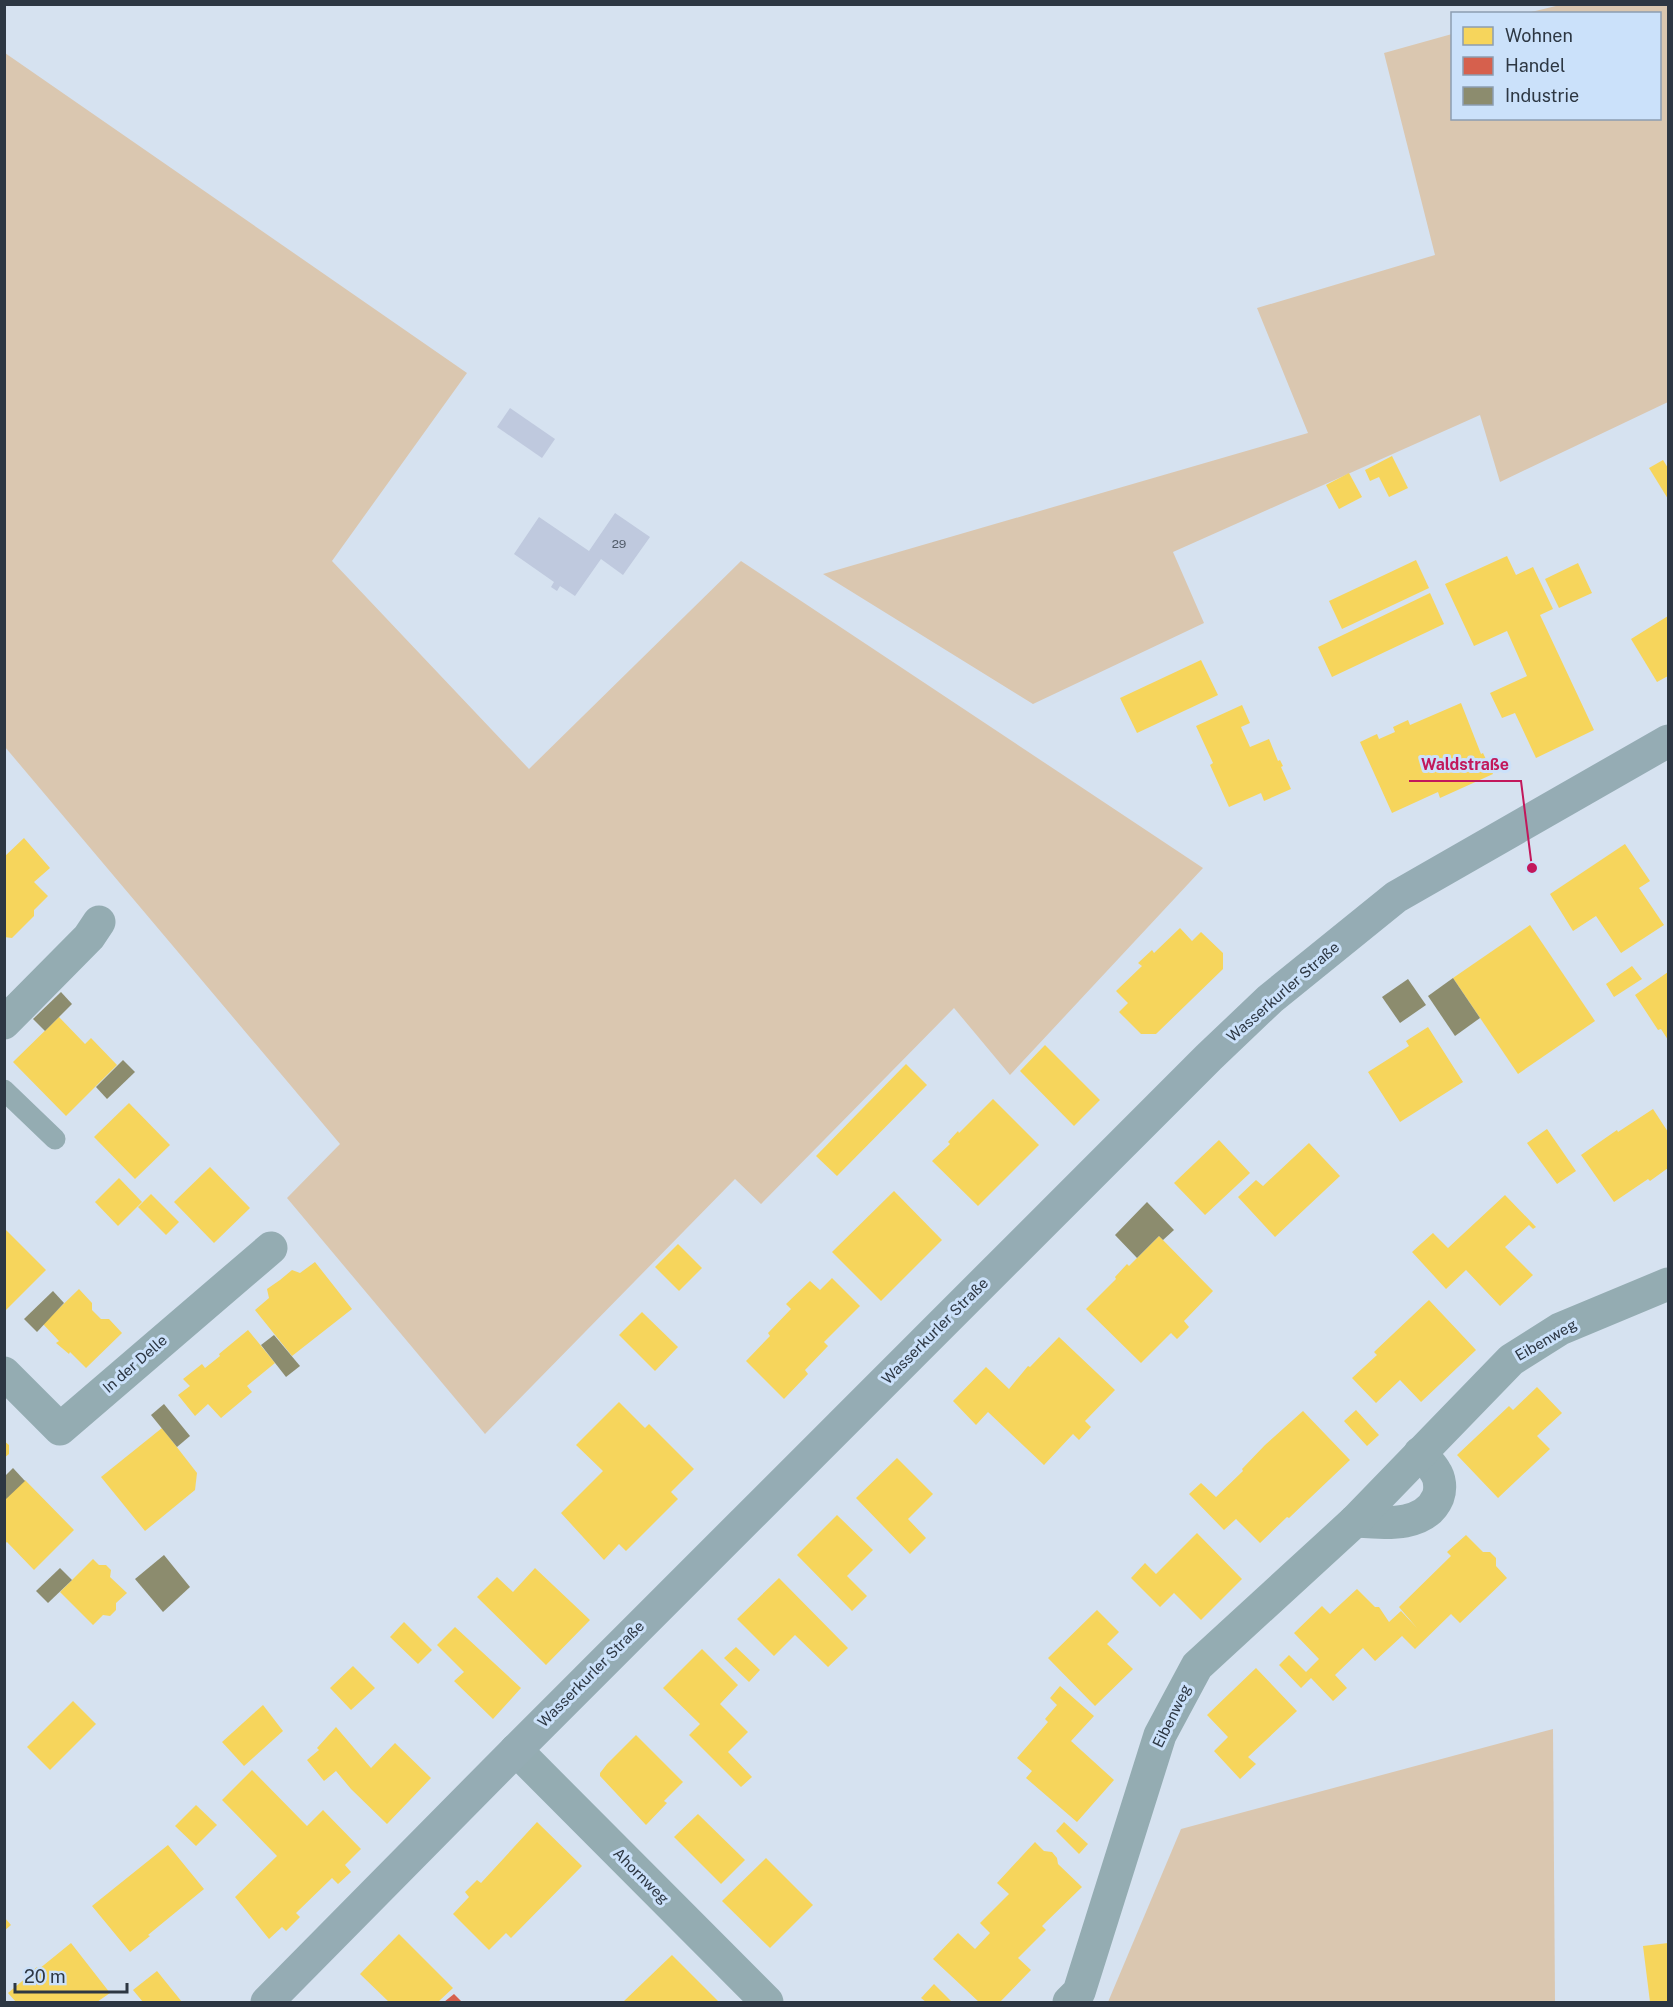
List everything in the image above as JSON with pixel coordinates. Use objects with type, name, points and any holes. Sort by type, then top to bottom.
[{"type":"main road","name":"Wasserkurler Straße","points":[[267,2002],[1209,1057],[1270,999],[1396,897],[1668,741]]},
{"type":"street","points":[[4,1023],[88,937],[99,922]]},
{"type":"street","name":"In der Delle","points":[[4,1373],[60,1429],[271,1248]]},
{"type":"street","name":"Eibenweg","points":[[1069,2002],[1080,1992],[1160,1735],[1197,1666],[1355,1521],[1511,1359],[1560,1329],[1668,1284]]},
{"type":"street","points":[[1355,1521],[1386,1524],[1414,1519],[1433,1509],[1441,1490],[1436,1471],[1420,1453]]},
{"type":"street","name":"Ahornweg","points":[[516,1750],[767,2002]]},
{"type":"lane","points":[[4,1090],[55,1139]]},
{"type":"shaded area","points":[[1560,5],[1668,5],[1668,402],[1500,482],[1480,415],[1173,552],[1204,623],[1033,704],[823,574],[1308,433],[1257,308],[1435,255],[1384,53],[1451,34],[1451,120],[1661,120],[1661,12],[1531,12]]},
{"type":"shaded area","points":[[5,53],[467,373],[332,561],[529,769],[741,561],[1203,868],[1010,1075],[954,1008],[761,1204],[735,1179],[485,1434],[287,1198],[340,1144],[5,747]]},
{"type":"shaded area","points":[[1553,1729],[1555,2002],[1108,2002],[1181,1829]]},
{"type":"building: Wohnen","points":[[1392,456],[1408,488],[1389,497],[1379,477],[1370,481],[1365,470]]},
{"type":"building: Wohnen","points":[[1663,460],[1668,468],[1668,499],[1649,468]]},
{"type":"building: Wohnen","points":[[1349,473],[1362,497],[1339,509],[1326,485]]},
{"type":"building: Wohnen","points":[[1507,556],[1516,575],[1533,567],[1553,609],[1540,615],[1594,730],[1536,758],[1515,713],[1502,718],[1490,693],[1527,676],[1507,631],[1474,646],[1445,584]]},
{"type":"building: Wohnen","points":[[1416,560],[1429,588],[1342,629],[1329,601]]},
{"type":"building: Wohnen","points":[[1578,563],[1592,593],[1559,608],[1545,579]]},
{"type":"building: Wohnen","points":[[1430,593],[1444,624],[1332,677],[1318,647]]},
{"type":"building: Wohnen","points":[[1668,616],[1668,676],[1657,682],[1631,639]]},
{"type":"building: Wohnen","points":[[1201,660],[1218,695],[1137,733],[1120,698]]},
{"type":"building: Wohnen","points":[[1461,703],[1481,754],[1483,753],[1493,774],[1440,798],[1438,792],[1392,813],[1360,742],[1377,734],[1379,739],[1395,732],[1393,727],[1408,720],[1410,725]]},
{"type":"building: Wohnen","points":[[1242,705],[1250,723],[1241,727],[1250,747],[1269,739],[1278,761],[1280,760],[1283,766],[1281,767],[1291,789],[1264,801],[1261,793],[1229,807],[1196,726]]},
{"type":"building: Wohnen","points":[[24,838],[50,868],[34,882],[48,896],[34,910],[34,916],[12,938],[4,937],[4,857]]},
{"type":"building: Wohnen","points":[[1625,844],[1650,881],[1639,888],[1664,925],[1621,953],[1596,916],[1573,931],[1550,894]]},
{"type":"building: Wohnen","points":[[1530,925],[1595,1021],[1518,1074],[1453,978]]},
{"type":"building: Wohnen","points":[[1180,928],[1192,941],[1201,932],[1223,953],[1223,969],[1156,1034],[1141,1034],[1119,1012],[1128,1003],[1116,991],[1142,966],[1138,963],[1152,950],[1154,953]]},
{"type":"building: Wohnen","points":[[1632,966],[1642,979],[1614,997],[1606,984]]},
{"type":"building: Wohnen","points":[[1668,972],[1668,1040],[1661,1029],[1658,1030],[1635,995]]},
{"type":"building: Wohnen","points":[[59,1017],[85,1044],[91,1038],[117,1065],[66,1116],[13,1062]]},
{"type":"building: Wohnen","points":[[1428,1027],[1463,1082],[1400,1122],[1368,1072],[1409,1046],[1406,1041]]},
{"type":"building: Wohnen","points":[[1045,1045],[1100,1100],[1074,1126],[1020,1071]]},
{"type":"building: Wohnen","points":[[906,1064],[927,1085],[837,1176],[816,1156]]},
{"type":"building: Wohnen","points":[[993,1099],[1039,1145],[978,1206],[932,1161],[950,1144],[948,1142],[958,1131],[959,1133]]},
{"type":"building: Wohnen","points":[[129,1103],[170,1145],[135,1179],[94,1137]]},
{"type":"building: Wohnen","points":[[1653,1109],[1668,1132],[1668,1168],[1614,1202],[1581,1155]]},
{"type":"building: Wohnen","points":[[1547,1129],[1576,1171],[1557,1184],[1527,1143]]},
{"type":"building: Wohnen","points":[[1219,1140],[1250,1173],[1205,1215],[1174,1183]]},
{"type":"building: Wohnen","points":[[1309,1143],[1340,1176],[1275,1237],[1238,1197],[1256,1180],[1263,1186]]},
{"type":"building: Wohnen","points":[[210,1167],[250,1208],[214,1243],[174,1202]]},
{"type":"building: Wohnen","points":[[119,1178],[142,1202],[118,1226],[95,1202]]},
{"type":"building: Wohnen","points":[[894,1191],[942,1240],[881,1301],[832,1252]]},
{"type":"building: Wohnen","points":[[151,1194],[179,1222],[166,1235],[138,1207]]},
{"type":"building: Wohnen","points":[[1505,1195],[1536,1227],[1533,1229],[1529,1225],[1505,1247],[1533,1275],[1500,1306],[1466,1270],[1446,1289],[1412,1252],[1433,1233],[1448,1248]]},
{"type":"building: Wohnen","points":[[4,1228],[46,1270],[6,1310],[4,1309]]},
{"type":"building: Wohnen","points":[[1159,1236],[1213,1291],[1184,1321],[1189,1327],[1177,1339],[1171,1333],[1141,1363],[1086,1309],[1116,1279],[1115,1277],[1127,1264],[1129,1266]]},
{"type":"building: Wohnen","points":[[678,1244],[702,1268],[679,1291],[655,1267]]},
{"type":"building: Wohnen","points":[[315,1262],[352,1309],[292,1356],[255,1310],[269,1298],[267,1289],[292,1270],[300,1273]]},
{"type":"building: Wohnen","points":[[832,1278],[860,1306],[824,1342],[828,1346],[805,1370],[808,1374],[784,1399],[746,1361],[791,1309],[786,1304],[810,1281],[820,1290]]},
{"type":"building: Wohnen","points":[[79,1289],[92,1303],[92,1310],[101,1319],[109,1319],[122,1333],[86,1368],[70,1352],[69,1354],[56,1343],[59,1341],[43,1324]]},
{"type":"building: Wohnen","points":[[1429,1300],[1476,1350],[1421,1402],[1400,1380],[1376,1403],[1352,1378],[1377,1355],[1374,1352]]},
{"type":"building: Wohnen","points":[[642,1312],[678,1347],[655,1371],[619,1335]]},
{"type":"building: Wohnen","points":[[248,1330],[275,1363],[247,1386],[252,1392],[221,1418],[208,1404],[195,1416],[178,1395],[190,1386],[183,1379],[202,1364],[205,1368]]},
{"type":"building: Wohnen","points":[[1059,1337],[1115,1390],[1085,1421],[1091,1427],[1079,1440],[1073,1434],[1044,1465],[988,1412],[976,1425],[953,1401],[986,1367],[1009,1389],[1028,1366],[1030,1367]]},
{"type":"building: Wohnen","points":[[1537,1387],[1562,1413],[1537,1436],[1550,1449],[1498,1498],[1457,1455],[1509,1406],[1513,1410]]},
{"type":"building: Wohnen","points":[[619,1402],[645,1428],[649,1424],[694,1469],[671,1492],[678,1499],[626,1551],[619,1544],[604,1560],[561,1513],[603,1471],[576,1445]]},
{"type":"building: Wohnen","points":[[1356,1410],[1379,1435],[1367,1446],[1344,1421]]},
{"type":"building: Wohnen","points":[[1303,1411],[1350,1460],[1260,1543],[1236,1519],[1224,1530],[1189,1494],[1201,1483],[1216,1497],[1243,1471],[1242,1469],[1265,1445]]},
{"type":"building: Wohnen","points":[[162,1428],[197,1473],[195,1490],[145,1531],[101,1477]]},
{"type":"building: Wohnen","points":[[4,1441],[9,1445],[9,1454],[4,1458]]},
{"type":"building: Wohnen","points":[[897,1458],[933,1494],[908,1519],[926,1538],[910,1554],[856,1498]]},
{"type":"building: Wohnen","points":[[25,1480],[74,1530],[34,1570],[7,1542],[4,1544],[4,1500]]},
{"type":"building: Wohnen","points":[[837,1515],[873,1550],[847,1576],[867,1596],[852,1611],[797,1555]]},
{"type":"building: Wohnen","points":[[1197,1533],[1242,1579],[1201,1620],[1174,1593],[1160,1607],[1131,1578],[1145,1563],[1156,1574]]},
{"type":"building: Wohnen","points":[[1466,1535],[1483,1552],[1490,1552],[1496,1558],[1496,1566],[1507,1578],[1460,1623],[1451,1614],[1415,1649],[1402,1636],[1375,1661],[1363,1648],[1335,1675],[1347,1688],[1333,1701],[1311,1678],[1301,1688],[1279,1665],[1289,1655],[1306,1672],[1319,1659],[1294,1633],[1322,1606],[1330,1614],[1357,1589],[1375,1607],[1379,1607],[1389,1622],[1401,1611],[1417,1628],[1399,1607],[1451,1556],[1447,1552]]},
{"type":"building: Wohnen","points":[[93,1559],[99,1565],[106,1565],[111,1570],[110,1577],[127,1593],[116,1603],[116,1610],[110,1616],[103,1615],[93,1625],[60,1592]]},
{"type":"building: Wohnen","points":[[535,1568],[590,1620],[546,1665],[477,1597],[497,1577],[513,1592]]},
{"type":"building: Wohnen","points":[[779,1578],[848,1648],[828,1667],[795,1635],[774,1656],[737,1619]]},
{"type":"building: Wohnen","points":[[1097,1610],[1119,1632],[1107,1644],[1133,1669],[1095,1706],[1048,1658]]},
{"type":"building: Wohnen","points":[[404,1622],[432,1650],[418,1664],[390,1637]]},
{"type":"building: Wohnen","points":[[455,1627],[521,1688],[493,1719],[454,1681],[464,1672],[437,1645]]},
{"type":"building: Wohnen","points":[[736,1647],[760,1670],[749,1682],[724,1658]]},
{"type":"building: Wohnen","points":[[702,1649],[738,1685],[720,1704],[748,1732],[728,1752],[752,1777],[741,1787],[689,1735],[700,1724],[663,1688]]},
{"type":"building: Wohnen","points":[[353,1666],[375,1688],[351,1710],[330,1688]]},
{"type":"building: Wohnen","points":[[1256,1668],[1297,1711],[1248,1757],[1256,1764],[1240,1779],[1214,1751],[1228,1737],[1207,1715]]},
{"type":"building: Wohnen","points":[[1060,1686],[1094,1716],[1071,1741],[1114,1780],[1077,1822],[1026,1778],[1032,1771],[1017,1758],[1048,1722],[1045,1719],[1057,1705],[1050,1698]]},
{"type":"building: Wohnen","points":[[73,1701],[96,1724],[50,1770],[27,1747]]},
{"type":"building: Wohnen","points":[[263,1705],[283,1731],[244,1766],[222,1742]]},
{"type":"building: Wohnen","points":[[336,1727],[371,1768],[395,1743],[431,1778],[387,1824],[336,1771],[324,1781],[307,1760],[319,1750],[317,1748]]},
{"type":"building: Wohnen","points":[[636,1735],[683,1782],[664,1801],[667,1803],[646,1825],[600,1776],[607,1764]]},
{"type":"building: Wohnen","points":[[252,1770],[307,1826],[323,1810],[361,1849],[345,1865],[351,1872],[338,1884],[332,1878],[296,1913],[300,1917],[286,1931],[282,1927],[269,1939],[235,1897],[277,1856],[222,1800]]},
{"type":"building: Wohnen","points":[[196,1805],[217,1825],[196,1846],[175,1826]]},
{"type":"building: Wohnen","points":[[698,1814],[745,1860],[721,1884],[674,1837]]},
{"type":"building: Wohnen","points":[[537,1822],[582,1866],[511,1938],[506,1933],[489,1950],[453,1914],[469,1897],[465,1892],[477,1880],[481,1883]]},
{"type":"building: Wohnen","points":[[1064,1822],[1088,1844],[1079,1854],[1056,1831]]},
{"type":"building: Wohnen","points":[[1035,1842],[1044,1851],[1052,1852],[1058,1864],[1082,1887],[1042,1926],[1046,1930],[1018,1958],[1031,1970],[1000,2002],[979,2002],[933,1959],[958,1933],[975,1949],[990,1933],[980,1923],[1009,1894],[997,1883]]},
{"type":"building: Wohnen","points":[[168,1845],[204,1889],[130,1952],[92,1906]]},
{"type":"building: Wohnen","points":[[766,1858],[813,1905],[770,1948],[722,1901]]},
{"type":"building: Wohnen","points":[[4,1917],[11,1925],[4,1931]]},
{"type":"building: Wohnen","points":[[399,1934],[453,1988],[438,2002],[389,2002],[360,1974]]},
{"type":"building: Wohnen","points":[[71,1943],[110,1993],[97,2002],[16,2002],[8,1993],[37,1967],[39,1969]]},
{"type":"building: Wohnen","points":[[1668,1943],[1668,2002],[1650,2002],[1643,1946]]},
{"type":"building: Wohnen","points":[[672,1955],[719,2002],[623,2002]]},
{"type":"building: Wohnen","points":[[157,1971],[182,2002],[143,2002],[133,1990]]},
{"type":"building: Wohnen","points":[[934,1984],[952,2002],[926,2002],[921,1998]]},
{"type":"building: Handel","points":[[454,1994],[462,2002],[444,2002]]},
{"type":"building: Industrie","points":[[1453,978],[1480,1018],[1455,1036],[1428,996]]},
{"type":"building: Industrie","points":[[1408,979],[1426,1005],[1400,1023],[1382,997]]},
{"type":"building: Industrie","points":[[61,992],[72,1004],[45,1031],[33,1019]]},
{"type":"building: Industrie","points":[[123,1060],[135,1072],[107,1099],[96,1087]]},
{"type":"building: Industrie","points":[[1147,1202],[1174,1230],[1163,1240],[1159,1236],[1137,1258],[1115,1235]]},
{"type":"building: Industrie","points":[[53,1291],[64,1303],[37,1332],[24,1319]]},
{"type":"building: Industrie","points":[[274,1335],[300,1366],[286,1377],[261,1345]]},
{"type":"building: Industrie","points":[[164,1404],[190,1436],[177,1447],[151,1415]]},
{"type":"building: Industrie","points":[[13,1468],[25,1481],[5,1500],[5,1476]]},
{"type":"building: Industrie","points":[[164,1555],[190,1587],[163,1612],[135,1579]]},
{"type":"building: Industrie","points":[[60,1568],[72,1580],[48,1603],[36,1591]]},
{"type":"building: Sonstige","points":[[510,408],[555,439],[542,458],[497,427]]},
{"type":"building: Sonstige","points":[[615,513],[650,537],[623,575],[601,559],[575,596],[560,586],[557,591],[551,587],[554,582],[514,554],[539,517],[589,551]]},
{"type":"place","name":"Waldstraße","points":[[1532,868]]}]
